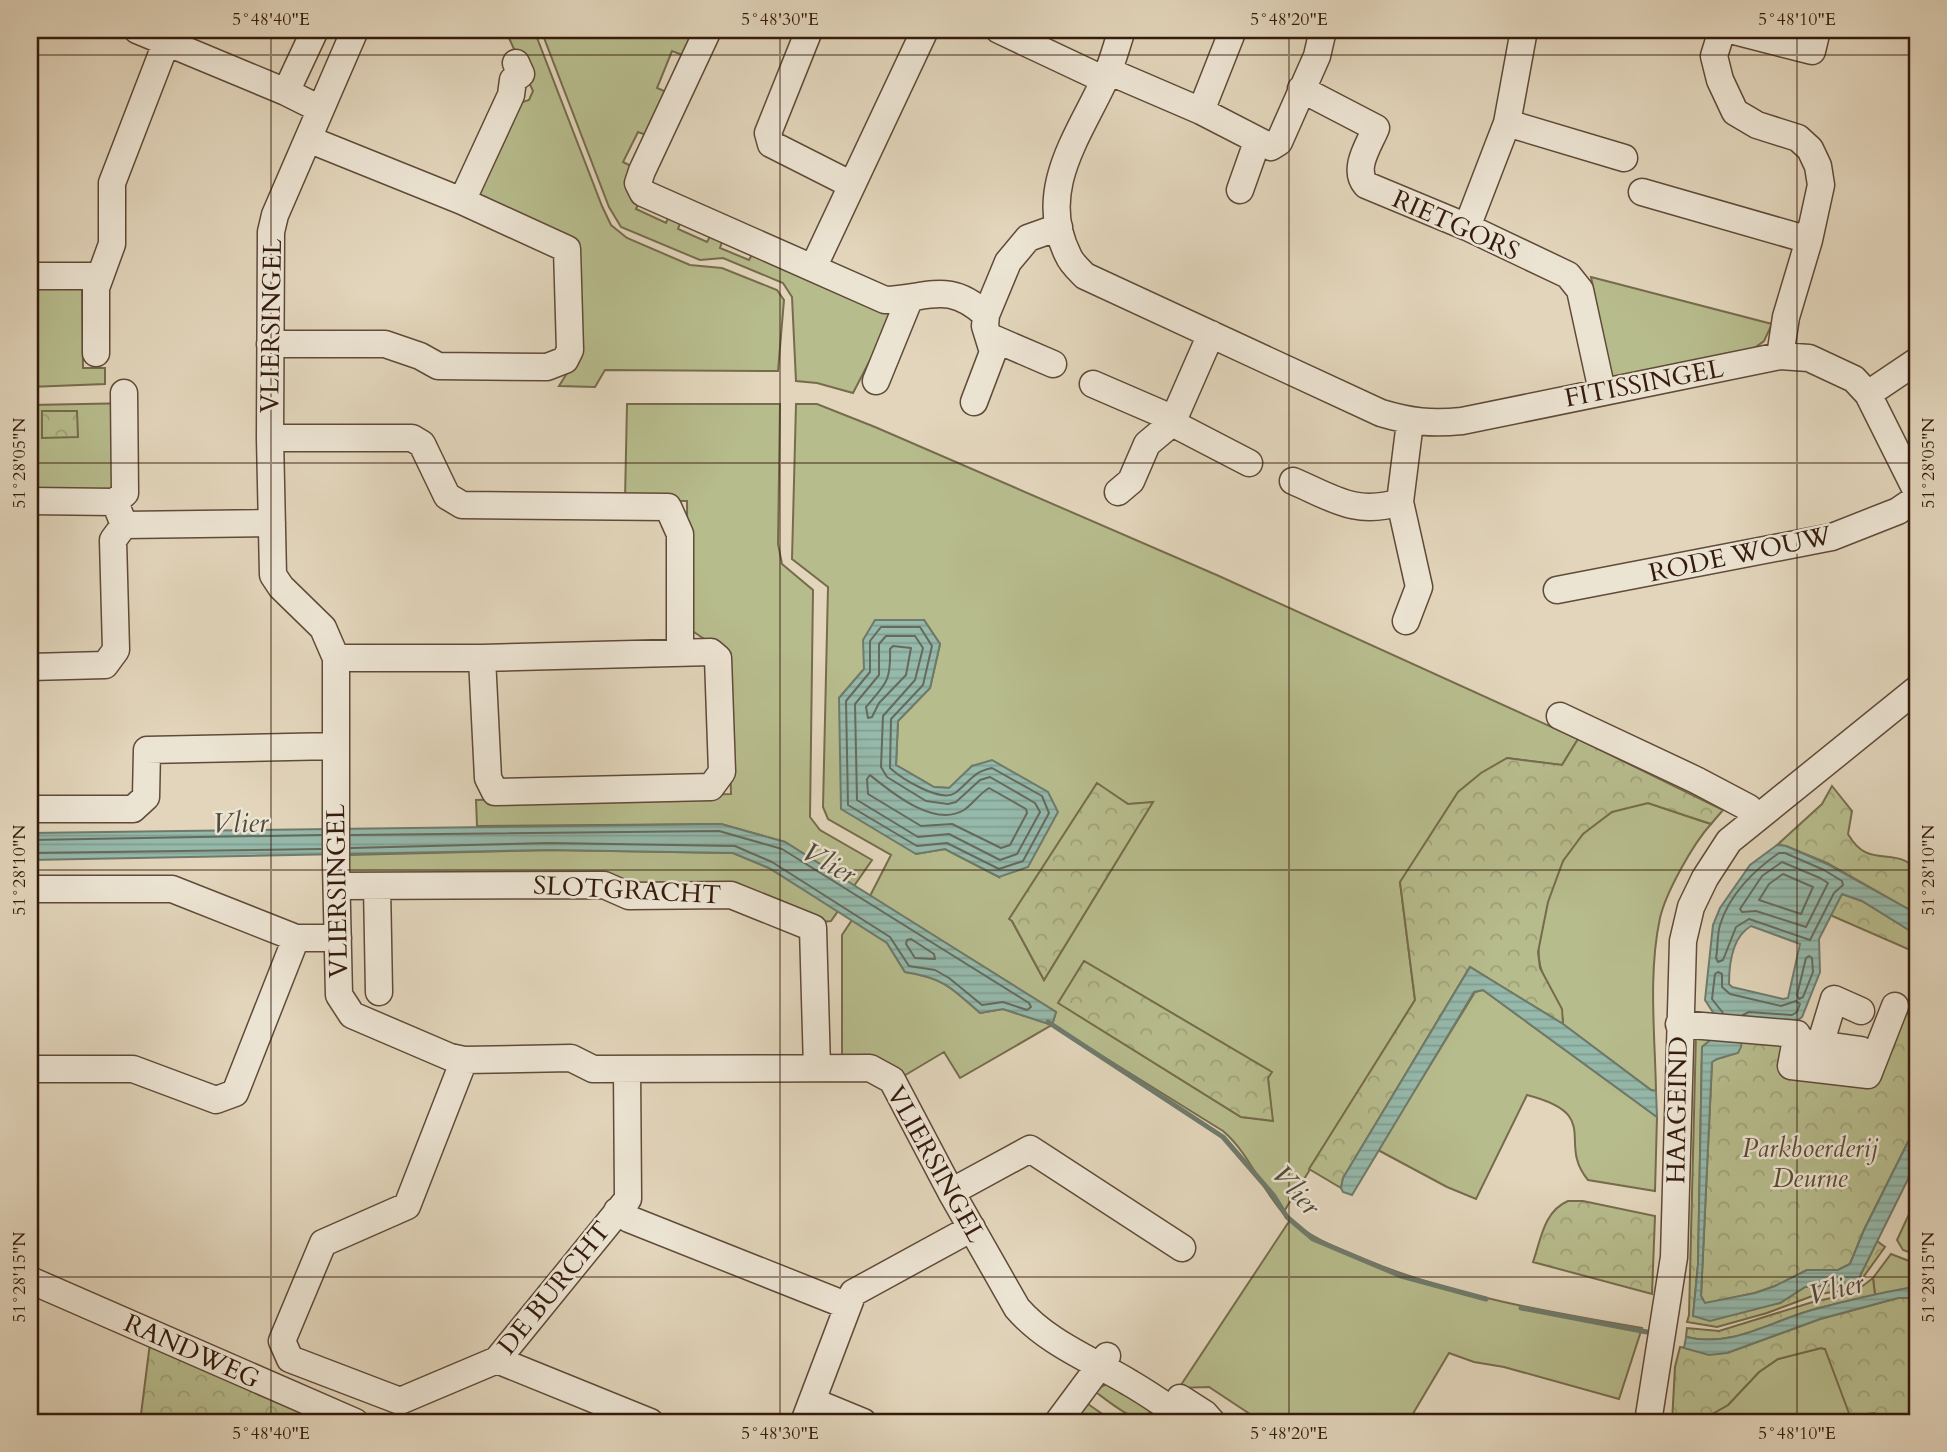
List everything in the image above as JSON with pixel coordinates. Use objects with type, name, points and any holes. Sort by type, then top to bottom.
[{"type":"street","points":[[137,30],[286,92],[320,109]]},
{"type":"street","points":[[286,92],[314,30]]},
{"type":"street","name":"VLIERSINGEL","points":[[355,30],[275,215],[271,232],[270,438],[273,575],[281,587],[323,628],[335,658],[339,995],[352,1015],[450,1057],[464,1060],[571,1058],[593,1069],[627,1070],[870,1068],[892,1080],[951,1192],[1017,1308],[1037,1313],[1130,1382],[1190,1422]]},
{"type":"street","points":[[708,30],[638,183],[643,193],[885,300],[909,300],[922,294],[954,294],[973,303],[987,326],[993,352],[974,402]]},
{"type":"street","points":[[813,268],[925,30]]},
{"type":"street","points":[[999,30],[1106,76],[1201,111],[1271,147],[1279,142],[1317,57],[1324,30]]},
{"type":"street","name":"FITISSINGEL","points":[[1122,30],[1106,76],[1063,165],[1057,186],[1059,227],[1068,256],[1084,276],[1381,413],[1410,422],[1462,421],[1780,356],[1809,358],[1854,379],[1868,394],[1917,492]]},
{"type":"street","points":[[1201,111],[1233,30]]},
{"type":"street","points":[[1467,228],[1507,123],[1524,30]]},
{"type":"street","points":[[1722,30],[1714,57],[1720,80],[1735,112],[1757,125],[1798,138],[1810,149],[1818,166],[1821,186],[1809,240],[1786,317],[1780,356]]},
{"type":"street","points":[[1730,30],[1812,51],[1817,30]]},
{"type":"street","points":[[808,33],[768,133],[771,144],[852,186]]},
{"type":"street","points":[[96,353],[96,288],[112,244],[112,183],[166,43]]},
{"type":"street","points":[[462,201],[511,95],[513,80],[521,74],[516,63]]},
{"type":"street","name":"RIETGORS","points":[[1301,89],[1376,128],[1360,169],[1360,179],[1366,186],[1467,228],[1568,275],[1580,290],[1602,391]]},
{"type":"street","points":[[1507,123],[1624,158]]},
{"type":"street","points":[[270,344],[385,344],[421,356],[438,366],[547,367],[565,360],[570,350],[567,248],[462,201],[308,139]]},
{"type":"street","points":[[1240,190],[1257,142]]},
{"type":"street","points":[[1642,192],[1809,240]]},
{"type":"street","points":[[987,326],[1008,262],[1028,238],[1059,227]]},
{"type":"street","points":[[30,276],[99,276]]},
{"type":"street","points":[[876,381],[909,300]]},
{"type":"street","points":[[987,326],[1053,364]]},
{"type":"street","points":[[1118,492],[1131,481],[1147,443],[1173,421],[1210,334]]},
{"type":"street","points":[[1868,394],[1917,361]]},
{"type":"street","points":[[1093,384],[1173,421],[1249,463]]},
{"type":"street","points":[[30,667],[105,665],[116,650],[113,540],[125,493],[124,393]]},
{"type":"street","points":[[1406,621],[1419,587],[1399,502],[1410,422]]},
{"type":"street","points":[[270,438],[412,438],[422,443],[447,496],[462,505],[668,507],[680,534],[680,652]]},
{"type":"street","points":[[1293,481],[1354,507],[1379,509],[1399,502]]},
{"type":"street","name":"RODE WOUW","points":[[1557,590],[1832,537],[1898,511],[1917,498]]},
{"type":"street","points":[[30,501],[120,514],[272,523]]},
{"type":"street","points":[[335,658],[482,658],[711,652],[718,658],[722,772],[711,787],[495,792],[488,778],[482,658]]},
{"type":"street","name":"HAAGEIND","points":[[1648,1422],[1673,1270],[1667,1212],[1696,1025],[1683,941],[1691,906],[1729,841],[1917,689]]},
{"type":"street","points":[[1560,716],[1696,780],[1749,808],[1756,819]]},
{"type":"street","points":[[30,809],[133,809],[146,797],[147,750],[335,746]]},
{"type":"street","name":"SLOTGRACHT","points":[[336,876],[377,886],[604,884],[629,896],[730,895],[813,928],[817,1068]]},
{"type":"street","points":[[377,886],[379,992]]},
{"type":"street","points":[[30,889],[172,889],[296,938],[338,938]]},
{"type":"street","points":[[30,1069],[133,1069],[216,1100],[235,1093],[296,938]]},
{"type":"street","points":[[1861,1011],[1834,999],[1791,1066],[1868,1075],[1895,1006]]},
{"type":"street","points":[[1696,1025],[1797,1034],[1808,1043],[1861,1050]]},
{"type":"street","name":"DE BURCHT","points":[[464,1060],[407,1206],[323,1243],[282,1341],[290,1359],[400,1401],[497,1360],[628,1199],[627,1070]]},
{"type":"street","points":[[951,1192],[1030,1149],[1182,1248]]},
{"type":"street","name":"DE BURCHT","points":[[617,1211],[629,1219],[848,1306]]},
{"type":"street","points":[[863,1422],[808,1412],[853,1293],[972,1228]]},
{"type":"street","name":"RANDWEG","points":[[30,1280],[355,1422]]},
{"type":"street","points":[[497,1360],[650,1422]]},
{"type":"street","points":[[1058,1422],[1103,1362]]},
{"type":"street","name":"VLIERSINGEL","points":[[1103,1362],[1153,1380],[1205,1414],[1212,1422]]},
{"type":"green space","points":[[493,30],[534,30],[611,225],[627,238],[690,265],[722,268],[777,290],[784,300],[778,371],[605,370],[595,387],[559,386],[577,357],[572,246],[472,202],[516,104],[529,100],[533,91],[509,38]]},
{"type":"green space","points":[[541,30],[697,30],[685,56],[672,51],[657,88],[669,93],[649,136],[638,132],[623,162],[635,168],[640,200],[636,209],[666,223],[671,212],[682,218],[678,229],[707,242],[713,231],[724,236],[720,248],[749,260],[755,249],[894,314],[853,393],[817,383],[796,381],[792,297],[783,283],[723,258],[700,260],[621,227],[609,207]]},
{"type":"green space","points":[[1591,277],[1772,324],[1764,341],[1753,349],[1611,378]]},
{"type":"green space","points":[[30,286],[82,286],[83,368],[105,368],[105,384],[30,387]]},
{"type":"green space","points":[[136,403],[117,491],[30,491],[30,405]]},
{"type":"green space","points":[[627,404],[780,404],[778,544],[782,564],[813,590],[810,817],[820,830],[872,860],[854,886],[785,842],[721,824],[477,826],[476,800],[731,794],[728,655],[688,628],[687,501],[625,500]]},
{"type":"green space","points":[[796,404],[817,404],[1219,576],[1578,739],[1562,765],[1507,758],[1400,882],[1415,1000],[1283,1213],[1248,1160],[1223,1131],[1052,1025],[1056,1012],[870,896],[891,855],[828,819],[823,807],[828,587],[792,559]],"holes":[[[924,620],[940,644],[930,688],[898,721],[896,765],[934,787],[950,788],[972,766],[999,877],[945,849],[916,854],[839,698],[864,669]],[[1097,784],[1128,804],[1152,803],[1044,980],[1012,921]],[[1084,961],[1271,1072],[1268,1078],[1272,1120],[1241,1117],[1059,1003]]]},
{"type":"green space","points":[[42,411],[77,411],[78,437],[42,438]]},
{"type":"green space","points":[[1578,739],[1723,810],[1711,824],[1648,803],[1612,812],[1583,834],[1563,861],[1548,902],[1538,952],[1540,968],[1562,1009],[1563,1024],[1470,967],[1343,1178],[1341,1188],[1309,1169],[1415,1000],[1400,882],[1458,792],[1481,773],[1507,758],[1562,765]]},
{"type":"green space","points":[[1097,783],[1128,804],[1153,802],[1044,980],[1009,919]]},
{"type":"green space","points":[[1832,786],[1852,811],[1848,834],[1856,845],[1864,852],[1899,859],[1917,870],[1917,914],[1827,863],[1786,846],[1777,845],[1822,804]]},
{"type":"green space","points":[[1648,803],[1711,824],[1681,869],[1660,918],[1653,983],[1656,1091],[1651,1090],[1563,1024],[1560,1008],[1542,973],[1539,954],[1541,926],[1548,898],[1558,871],[1577,840],[1612,812]]},
{"type":"green space","points":[[551,850],[733,853],[769,868],[838,911],[831,921],[821,922],[773,903],[360,880],[346,871],[346,855]]},
{"type":"green space","points":[[1842,894],[1862,901],[1917,935],[1917,953],[1830,915]]},
{"type":"green space","points":[[852,920],[887,943],[905,972],[929,977],[947,985],[980,1013],[1003,1009],[1052,1025],[960,1078],[944,1052],[897,1080],[842,1059],[842,935]]},
{"type":"green space","points":[[1084,961],[1272,1072],[1268,1078],[1273,1121],[1241,1117],[1058,1003]]},
{"type":"green space","points":[[1483,990],[1657,1117],[1655,1191],[1588,1180],[1579,1166],[1572,1121],[1565,1111],[1527,1095],[1476,1199],[1447,1187],[1378,1150],[1475,992]]},
{"type":"green space","name":"Parkboerderij Deurne","points":[[1904,1012],[1917,1018],[1917,1124],[1850,1264],[1838,1270],[1807,1270],[1755,1293],[1705,1304],[1701,1296],[1712,1062],[1727,1056],[1743,1032],[1783,1042],[1778,1066],[1870,1079]]},
{"type":"green space","points":[[1696,1033],[1719,1033],[1702,1047],[1698,1265],[1693,1316],[1780,1303],[1805,1287],[1847,1284],[1858,1280],[1877,1241],[1885,1247],[1859,1283],[1849,1289],[1815,1295],[1767,1313],[1717,1327],[1687,1322]]},
{"type":"green space","points":[[1917,1197],[1917,1255],[1903,1250],[1897,1240]]},
{"type":"green space","points":[[1568,1201],[1583,1201],[1655,1216],[1652,1294],[1533,1262],[1548,1219]]},
{"type":"green space","points":[[1290,1220],[1336,1247],[1433,1284],[1537,1309],[1642,1328],[1619,1399],[1504,1367],[1474,1362],[1449,1353],[1408,1422],[1262,1422],[1209,1387],[1179,1388]]},
{"type":"green space","points":[[1891,1254],[1917,1264],[1917,1288],[1875,1295],[1873,1278]]},
{"type":"green space","points":[[1873,1278],[1875,1295],[1812,1310],[1735,1336],[1719,1339],[1686,1337],[1687,1328],[1719,1331],[1816,1301],[1852,1294]]},
{"type":"green space","points":[[1898,1298],[1917,1298],[1917,1422],[1878,1422],[1874,1413],[1850,1416],[1825,1349],[1821,1348],[1778,1359],[1759,1372],[1728,1405],[1698,1422],[1672,1422],[1675,1367],[1680,1347],[1727,1353],[1820,1319]]},
{"type":"green space","points":[[150,1343],[325,1422],[140,1422]]},
{"type":"green space","points":[[1825,1349],[1878,1422],[1698,1422],[1728,1405],[1759,1372],[1778,1359]]},
{"type":"green space","points":[[1112,1382],[1156,1405],[1143,1417],[1132,1416],[1093,1390]]},
{"type":"green space","points":[[1085,1402],[1114,1422],[1066,1422]]},
{"type":"water","points":[[875,620],[924,620],[940,644],[930,688],[898,721],[896,765],[934,787],[949,788],[972,766],[992,760],[1048,792],[1058,812],[1028,867],[999,877],[945,849],[916,854],[841,809],[839,698],[864,669],[863,640]]},
{"type":"water","points":[[721,824],[785,842],[1056,1012],[1052,1025],[1003,1009],[980,1013],[947,985],[929,977],[905,972],[887,943],[769,868],[733,853],[550,850],[30,860],[30,833]]},
{"type":"water","points":[[1777,845],[1786,846],[1827,864],[1917,914],[1917,935],[1862,901],[1842,894],[1819,939],[1820,972],[1802,1017],[1795,1022],[1744,1023],[1738,1053],[1712,1062],[1701,1296],[1705,1303],[1755,1293],[1807,1270],[1838,1270],[1850,1264],[1917,1124],[1917,1161],[1858,1280],[1847,1284],[1805,1287],[1780,1303],[1710,1321],[1693,1316],[1698,1264],[1702,1047],[1719,1033],[1716,1017],[1705,1000],[1713,925],[1720,908],[1750,865]],"holes":[[[1751,926],[1800,944],[1788,998],[1732,987],[1729,984],[1731,960],[1736,944]]]},
{"type":"water","points":[[1470,967],[1563,1024],[1651,1090],[1656,1091],[1657,1117],[1483,990],[1474,992],[1352,1195],[1343,1192],[1343,1178]]},
{"type":"water","points":[[1917,1288],[1917,1298],[1898,1298],[1820,1319],[1727,1353],[1709,1355],[1684,1348],[1686,1337],[1719,1339],[1735,1336],[1812,1310]]},
{"type":"waterway","name":"Vlier","points":[[1048,1022],[1223,1137],[1274,1196],[1287,1217],[1313,1239],[1401,1276],[1486,1299]]},
{"type":"waterway","name":"Vlier","points":[[1521,1308],[1647,1332]]}]
